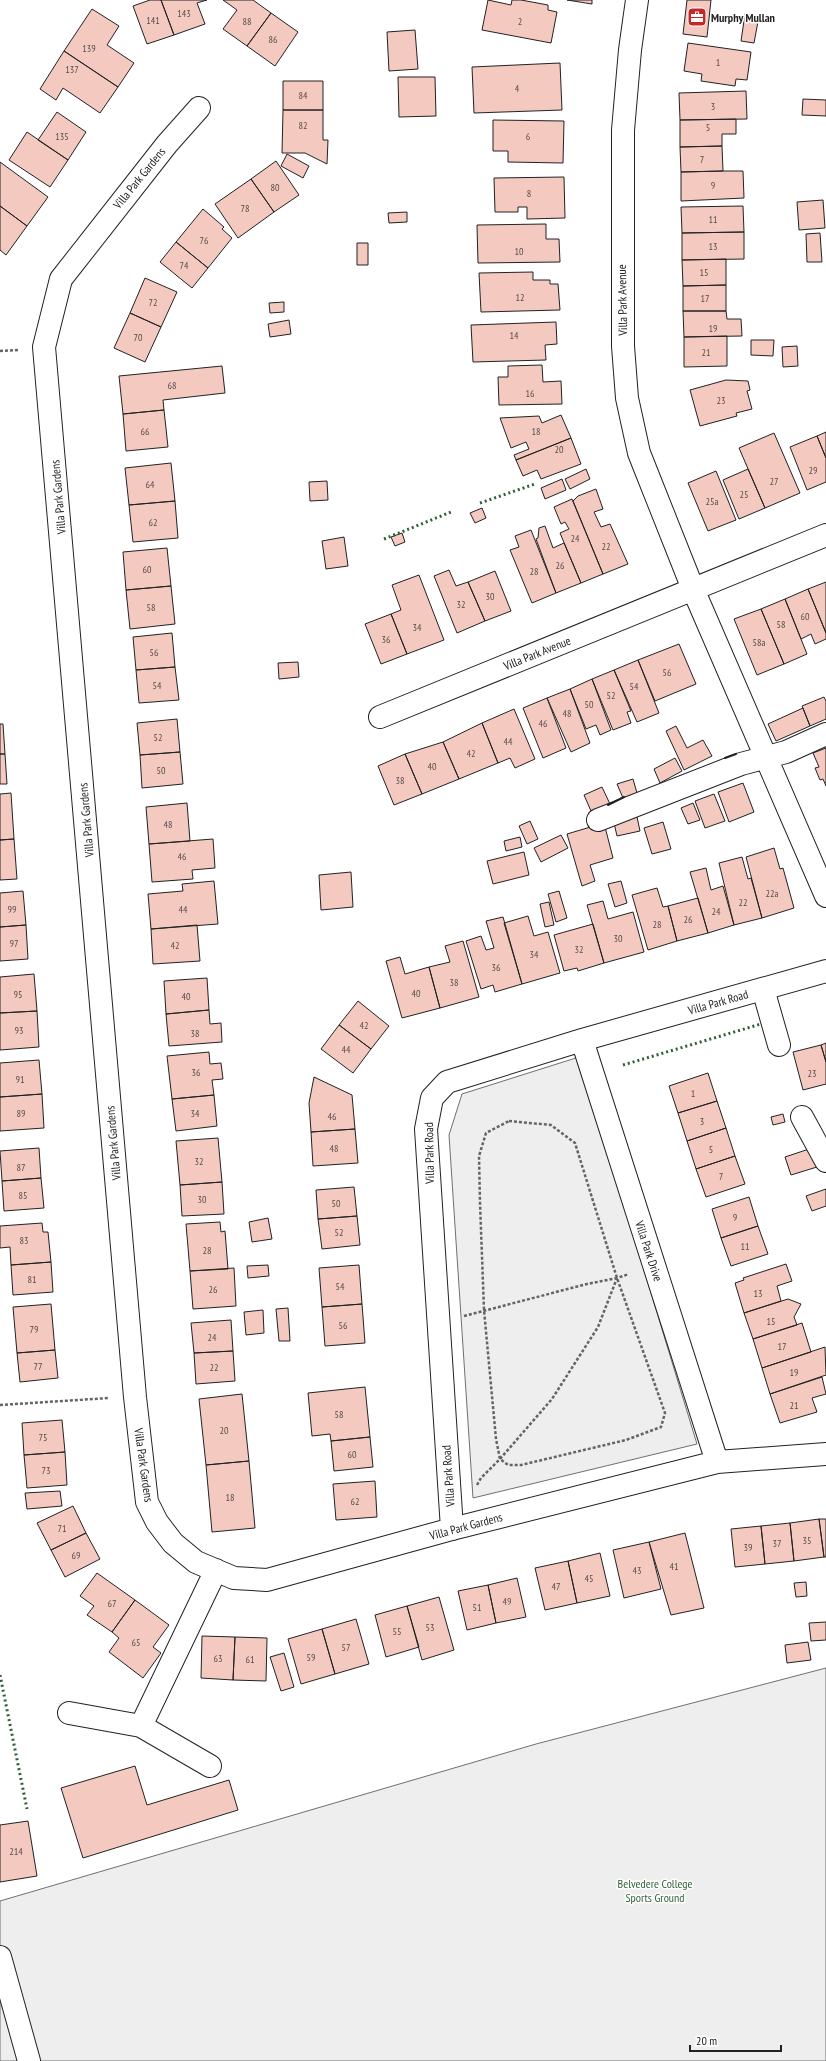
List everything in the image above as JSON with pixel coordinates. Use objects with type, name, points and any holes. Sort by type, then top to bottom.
[{"type":"street","name":"Villa Park Avenue","points":[[637,0],[630,50],[623,130],[622,346],[627,398],[639,453],[765,758],[826,896]]},
{"type":"street","name":"Villa Park Gardens","points":[[199,108],[157,156],[61,279],[44,348],[135,1397],[147,1502],[157,1522],[173,1543],[196,1562],[234,1578],[267,1580],[452,1529],[717,1462],[826,1454]]},
{"type":"street","name":"Villa Park Avenue","points":[[380,717],[826,535]]},
{"type":"street","points":[[598,820],[741,764],[786,752],[826,734]]},
{"type":"street","name":"Villa Park Road","points":[[452,1529],[437,1322],[426,1129],[432,1098],[446,1082],[582,1040],[826,971]]},
{"type":"street","points":[[764,989],[779,1045]]},
{"type":"street","name":"Villa Park Drive","points":[[582,1040],[717,1462]]},
{"type":"street","points":[[802,1117],[826,1161]]},
{"type":"street","points":[[141,1726],[216,1570]]},
{"type":"street","points":[[69,1713],[141,1726],[210,1766]]},
{"type":"street","points":[[0,1958],[29,2061]]},
{"type":"path","points":[[509,1121],[551,1125],[575,1143],[617,1278],[665,1414],[661,1427],[626,1440],[520,1465],[508,1465],[500,1460],[484,1310],[479,1156],[486,1133],[509,1121]]},
{"type":"path","points":[[437,1322],[617,1278],[654,1264]]},
{"type":"path","points":[[473,1491],[480,1478],[500,1460],[552,1399],[598,1327],[617,1278]]},
{"type":"path","points":[[0,1405],[135,1397]]},
{"type":"green space","points":[[579,1057],[697,1444],[473,1498],[449,1135],[462,1094]]},
{"type":"green space","name":"Belvedere College Sports Ground","points":[[826,1668],[826,2061],[0,2061],[0,1901],[536,1744]]},
{"type":"building","points":[[150,0],[161,0],[174,35],[147,44],[133,6]]},
{"type":"building","points":[[161,0],[207,0],[197,3],[205,24],[174,35]]},
{"type":"building","points":[[223,0],[253,0],[271,13],[247,46],[223,29],[237,10]]},
{"type":"building","points":[[488,0],[511,5],[512,0],[521,0],[548,5],[548,10],[557,12],[551,43],[482,30]]},
{"type":"building","points":[[567,0],[592,0],[592,4]]},
{"type":"building","name":"Murphy Mullan","points":[[687,0],[711,0],[707,37],[683,34]]},
{"type":"building","points":[[92,9],[119,26],[107,45],[134,63],[118,87],[64,51]]},
{"type":"building","points":[[271,13],[298,32],[275,66],[247,46]]},
{"type":"building","points":[[745,14],[759,16],[754,43],[741,41]]},
{"type":"building","points":[[415,30],[418,69],[389,71],[387,32]]},
{"type":"building","points":[[688,43],[751,52],[747,80],[736,79],[735,86],[701,81],[702,74],[684,71]]},
{"type":"building","points":[[64,51],[118,87],[100,113],[63,88],[56,100],[40,89]]},
{"type":"building","points":[[560,63],[562,110],[474,113],[472,67]]},
{"type":"building","points":[[398,77],[435,77],[436,116],[399,117]]},
{"type":"building","points":[[283,81],[323,81],[323,110],[283,110]]},
{"type":"building","points":[[746,91],[747,119],[680,120],[679,93]]},
{"type":"building","points":[[803,99],[826,100],[826,116],[802,115]]},
{"type":"building","points":[[283,110],[323,110],[323,140],[328,140],[327,164],[305,153],[282,153]]},
{"type":"building","points":[[57,112],[86,132],[68,160],[38,140]]},
{"type":"building","points":[[736,119],[736,134],[722,134],[722,146],[680,147],[680,120]]},
{"type":"building","points":[[493,120],[564,121],[563,163],[508,162],[508,151],[493,151]]},
{"type":"building","points":[[27,132],[68,160],[50,187],[9,160]]},
{"type":"building","points":[[722,146],[723,171],[681,172],[680,147]]},
{"type":"building","points":[[287,154],[309,166],[303,178],[281,166]]},
{"type":"building","points":[[276,161],[299,195],[274,212],[251,179]]},
{"type":"building","points":[[0,162],[48,197],[27,226],[0,206]]},
{"type":"building","points":[[743,171],[744,198],[681,201],[681,172]]},
{"type":"building","points":[[564,177],[565,218],[527,219],[527,207],[518,207],[518,212],[495,212],[494,178]]},
{"type":"building","points":[[251,179],[274,212],[238,238],[215,204]]},
{"type":"building","points":[[823,200],[825,228],[799,230],[797,202]]},
{"type":"building","points":[[0,206],[27,226],[6,255],[0,250]]},
{"type":"building","points":[[743,206],[744,232],[682,233],[681,207]]},
{"type":"building","points":[[203,209],[224,227],[222,229],[232,238],[208,268],[176,242]]},
{"type":"building","points":[[407,212],[407,222],[389,223],[388,213]]},
{"type":"building","points":[[546,224],[546,239],[559,239],[560,262],[478,263],[477,225]]},
{"type":"building","points":[[744,232],[744,259],[682,260],[682,233]]},
{"type":"building","points":[[820,233],[822,262],[807,262],[806,234]]},
{"type":"building","points":[[176,242],[208,268],[192,288],[160,262]]},
{"type":"building","points":[[357,243],[368,243],[368,265],[357,265]]},
{"type":"building","points":[[726,259],[726,285],[683,286],[682,260]]},
{"type":"building","points":[[533,272],[533,280],[550,280],[550,284],[558,284],[560,310],[481,312],[479,273]]},
{"type":"building","points":[[145,278],[177,292],[161,327],[130,313]]},
{"type":"building","points":[[726,285],[726,311],[683,311],[683,286]]},
{"type":"building","points":[[284,302],[284,312],[270,313],[269,303]]},
{"type":"building","points":[[683,311],[726,311],[727,319],[741,319],[742,336],[684,337]]},
{"type":"building","points":[[130,313],[161,327],[145,362],[114,348]]},
{"type":"building","points":[[289,320],[291,334],[270,337],[268,324]]},
{"type":"building","points":[[556,322],[557,344],[545,345],[546,360],[473,362],[471,325]]},
{"type":"building","points":[[727,336],[727,366],[684,367],[684,337]]},
{"type":"building","points":[[751,340],[774,340],[773,356],[751,355]]},
{"type":"building","points":[[797,346],[798,366],[783,367],[782,347]]},
{"type":"building","points":[[542,365],[543,382],[561,381],[562,404],[499,405],[498,377],[508,377],[508,366]]},
{"type":"building","points":[[222,366],[225,393],[163,400],[164,410],[123,414],[119,376]]},
{"type":"building","points":[[726,380],[748,381],[750,390],[747,391],[752,409],[736,413],[737,416],[700,426],[690,390]]},
{"type":"building","points":[[164,410],[168,447],[126,451],[123,414]]},
{"type":"building","points":[[561,415],[571,438],[516,460],[514,455],[529,449],[526,442],[511,448],[500,418],[539,416],[542,423]]},
{"type":"building","points":[[826,432],[826,458],[817,436]]},
{"type":"building","points":[[774,433],[800,493],[765,508],[739,448]]},
{"type":"building","points":[[817,436],[826,458],[826,482],[807,490],[790,447]]},
{"type":"building","points":[[571,438],[581,464],[541,479],[537,470],[523,476],[516,460]]},
{"type":"building","points":[[171,463],[175,501],[129,505],[125,468]]},
{"type":"building","points":[[586,469],[590,479],[570,489],[565,479]]},
{"type":"building","points":[[748,469],[765,508],[739,519],[723,480]]},
{"type":"building","points":[[716,471],[736,520],[708,531],[688,483]]},
{"type":"building","points":[[562,479],[566,490],[545,499],[541,488]]},
{"type":"building","points":[[327,481],[328,500],[310,501],[309,482]]},
{"type":"building","points":[[596,489],[603,509],[594,512],[601,527],[610,524],[628,564],[603,574],[573,501],[578,496]]},
{"type":"building","points":[[572,499],[603,574],[581,583],[560,533],[569,529],[565,522],[561,524],[554,507]]},
{"type":"building","points":[[175,501],[178,538],[133,542],[129,505]]},
{"type":"building","points":[[482,508],[486,518],[475,523],[470,513]]},
{"type":"building","points":[[545,526],[553,548],[564,543],[581,583],[556,593],[536,539],[538,538],[539,528]]},
{"type":"building","points":[[531,530],[556,593],[532,603],[510,550],[519,547],[515,536]]},
{"type":"building","points":[[402,533],[405,542],[395,546],[391,537]]},
{"type":"building","points":[[344,537],[348,566],[326,569],[322,541]]},
{"type":"building","points":[[167,548],[171,586],[126,590],[123,552]]},
{"type":"building","points":[[449,570],[456,586],[468,582],[485,621],[457,633],[434,576]]},
{"type":"building","points":[[495,571],[511,611],[485,621],[468,582]]},
{"type":"building","points":[[419,575],[444,640],[407,654],[391,614],[401,610],[392,585]]},
{"type":"building","points":[[826,582],[826,633],[808,589]]},
{"type":"building","points":[[171,586],[175,624],[130,629],[126,590]]},
{"type":"building","points":[[808,589],[826,633],[826,639],[815,644],[811,634],[801,639],[785,599]]},
{"type":"building","points":[[785,599],[807,654],[784,664],[761,609]]},
{"type":"building","points":[[761,609],[784,664],[757,675],[734,619]]},
{"type":"building","points":[[391,614],[407,654],[381,664],[365,624]]},
{"type":"building","points":[[172,633],[175,667],[136,670],[133,637]]},
{"type":"building","points":[[679,644],[696,684],[655,701],[638,660]]},
{"type":"building","points":[[638,660],[659,713],[637,722],[614,670]]},
{"type":"building","points":[[298,662],[299,677],[279,679],[278,663]]},
{"type":"building","points":[[175,667],[179,700],[139,703],[136,670]]},
{"type":"building","points":[[614,670],[631,711],[627,712],[631,723],[613,730],[592,679]]},
{"type":"building","points":[[592,679],[611,730],[600,735],[596,725],[586,729],[570,689]]},
{"type":"building","points":[[570,689],[590,743],[571,752],[547,698]]},
{"type":"building","points":[[824,697],[826,701],[826,719],[810,726],[802,706]]},
{"type":"building","points":[[547,698],[566,748],[543,758],[523,708]]},
{"type":"building","points":[[803,708],[810,726],[776,741],[768,724]]},
{"type":"building","points":[[514,709],[535,759],[515,768],[510,758],[498,763],[482,723]]},
{"type":"building","points":[[177,719],[180,752],[140,755],[137,723]]},
{"type":"building","points":[[482,723],[498,763],[459,779],[443,742]]},
{"type":"building","points":[[0,724],[3,724],[5,754],[0,754]]},
{"type":"building","points":[[676,726],[687,748],[703,740],[712,756],[684,770],[666,731]]},
{"type":"building","points":[[443,742],[459,779],[422,794],[405,754]]},
{"type":"building","points":[[826,748],[826,786],[823,779],[820,780],[815,768],[819,767],[813,753]]},
{"type":"building","points":[[180,752],[183,784],[142,788],[140,755]]},
{"type":"building","points":[[0,754],[5,754],[7,784],[0,784]]},
{"type":"building","points":[[405,754],[422,794],[394,805],[378,766]]},
{"type":"building","points":[[675,758],[682,771],[660,783],[654,769]]},
{"type":"building","points":[[633,779],[637,793],[623,798],[617,784]]},
{"type":"building","points":[[743,783],[754,812],[729,822],[718,792]]},
{"type":"building","points":[[602,787],[610,804],[591,811],[584,795]]},
{"type":"building","points":[[11,793],[14,839],[0,840],[0,794]]},
{"type":"building","points":[[714,794],[725,821],[705,828],[695,801]]},
{"type":"building","points":[[187,803],[190,841],[149,844],[146,807]]},
{"type":"building","points":[[693,803],[700,820],[688,824],[681,808]]},
{"type":"building","points":[[637,817],[640,831],[617,836],[614,823]]},
{"type":"building","points":[[530,821],[538,839],[527,844],[519,826]]},
{"type":"building","points":[[663,822],[671,849],[652,854],[644,828]]},
{"type":"building","points":[[604,823],[613,858],[590,865],[595,881],[582,886],[567,834]]},
{"type":"building","points":[[561,835],[568,848],[541,862],[534,848]]},
{"type":"building","points":[[520,837],[522,847],[506,851],[504,841]]},
{"type":"building","points":[[14,839],[17,879],[0,880],[0,840]]},
{"type":"building","points":[[213,839],[215,868],[192,870],[193,879],[152,882],[149,844]]},
{"type":"building","points":[[774,848],[780,869],[783,868],[794,908],[762,918],[746,857]]},
{"type":"building","points":[[524,852],[529,875],[493,884],[487,861]]},
{"type":"building","points":[[742,857],[748,879],[751,878],[762,918],[734,925],[719,863]]},
{"type":"building","points":[[706,868],[711,890],[723,886],[734,925],[708,933],[690,872]]},
{"type":"building","points":[[351,872],[353,907],[321,910],[319,875]]},
{"type":"building","points":[[214,881],[218,924],[151,929],[148,894],[183,891],[182,884]]},
{"type":"building","points":[[621,881],[627,903],[615,907],[608,884]]},
{"type":"building","points":[[657,888],[663,907],[668,906],[677,941],[648,950],[632,895]]},
{"type":"building","points":[[23,891],[26,925],[0,927],[0,893]]},
{"type":"building","points":[[559,891],[567,918],[556,922],[548,894]]},
{"type":"building","points":[[698,898],[708,933],[677,941],[668,906]]},
{"type":"building","points":[[603,901],[608,919],[633,912],[644,952],[604,963],[587,905]]},
{"type":"building","points":[[549,902],[554,925],[545,927],[540,904]]},
{"type":"building","points":[[528,916],[534,936],[548,932],[560,973],[522,984],[504,923]]},
{"type":"building","points":[[503,917],[522,984],[495,992],[493,985],[481,989],[466,941],[481,936],[486,950],[494,948],[486,921]]},
{"type":"building","points":[[593,924],[604,963],[578,971],[577,968],[564,971],[554,935]]},
{"type":"building","points":[[26,925],[28,959],[0,961],[0,927]]},
{"type":"building","points":[[197,925],[200,961],[153,964],[151,929]]},
{"type":"building","points":[[463,941],[479,997],[440,1008],[429,967],[450,962],[445,946]]},
{"type":"building","points":[[400,957],[405,974],[429,967],[440,1008],[402,1018],[386,961]]},
{"type":"building","points":[[34,974],[37,1011],[0,1013],[0,977]]},
{"type":"building","points":[[207,978],[209,1010],[166,1014],[164,981]]},
{"type":"building","points":[[358,1001],[389,1026],[371,1049],[339,1025]]},
{"type":"building","points":[[209,1010],[210,1024],[221,1023],[222,1042],[169,1046],[166,1014]]},
{"type":"building","points":[[37,1011],[39,1047],[0,1050],[0,1013]]},
{"type":"building","points":[[339,1025],[371,1049],[353,1073],[321,1049]]},
{"type":"building","points":[[826,1043],[826,1062],[821,1045]]},
{"type":"building","points":[[821,1045],[826,1062],[826,1084],[803,1090],[793,1052]]},
{"type":"building","points":[[209,1052],[210,1064],[221,1063],[223,1079],[212,1080],[214,1095],[172,1099],[167,1056]]},
{"type":"building","points":[[39,1060],[42,1094],[0,1097],[0,1063]]},
{"type":"building","points":[[708,1073],[717,1101],[678,1113],[669,1086]]},
{"type":"building","points":[[314,1077],[352,1095],[355,1129],[311,1132],[309,1103]]},
{"type":"building","points":[[42,1094],[44,1128],[0,1131],[0,1097]]},
{"type":"building","points":[[214,1095],[217,1126],[176,1131],[172,1099]]},
{"type":"building","points":[[717,1101],[726,1128],[687,1141],[678,1113]]},
{"type":"building","points":[[783,1114],[785,1122],[773,1125],[771,1117]]},
{"type":"building","points":[[726,1128],[735,1156],[696,1169],[687,1141]]},
{"type":"building","points":[[355,1129],[358,1163],[313,1166],[311,1132]]},
{"type":"building","points":[[218,1138],[222,1182],[180,1185],[176,1141]]},
{"type":"building","points":[[39,1148],[41,1178],[2,1181],[0,1151]]},
{"type":"building","points":[[809,1149],[817,1167],[791,1175],[785,1157]]},
{"type":"building","points":[[735,1156],[745,1184],[706,1197],[696,1169]]},
{"type":"building","points":[[41,1178],[44,1208],[4,1211],[2,1181]]},
{"type":"building","points":[[222,1182],[224,1214],[182,1216],[180,1185]]},
{"type":"building","points":[[354,1187],[357,1216],[318,1219],[316,1190]]},
{"type":"building","points":[[826,1189],[826,1206],[812,1211],[806,1196]]},
{"type":"building","points":[[749,1197],[758,1226],[721,1238],[712,1209]]},
{"type":"building","points":[[357,1216],[360,1245],[322,1249],[318,1219]]},
{"type":"building","points":[[268,1218],[272,1239],[252,1242],[249,1222]]},
{"type":"building","points":[[220,1222],[221,1232],[225,1231],[228,1269],[190,1271],[186,1224]]},
{"type":"building","points":[[42,1223],[43,1232],[48,1232],[51,1262],[11,1265],[10,1247],[0,1248],[0,1226]]},
{"type":"building","points":[[758,1226],[768,1254],[731,1266],[721,1238]]},
{"type":"building","points":[[51,1262],[53,1292],[13,1295],[11,1265]]},
{"type":"building","points":[[786,1264],[792,1281],[777,1286],[781,1301],[744,1313],[735,1283],[744,1280],[743,1278]]},
{"type":"building","points":[[268,1265],[269,1276],[248,1278],[247,1266]]},
{"type":"building","points":[[359,1265],[362,1304],[322,1307],[319,1268]]},
{"type":"building","points":[[234,1268],[236,1306],[193,1309],[190,1271]]},
{"type":"building","points":[[788,1299],[801,1304],[794,1317],[797,1325],[753,1339],[744,1313]]},
{"type":"building","points":[[51,1304],[55,1350],[17,1353],[13,1307]]},
{"type":"building","points":[[362,1304],[365,1343],[325,1346],[322,1307]]},
{"type":"building","points":[[288,1308],[290,1341],[279,1341],[276,1309]]},
{"type":"building","points":[[263,1310],[264,1333],[246,1335],[244,1312]]},
{"type":"building","points":[[231,1320],[233,1351],[194,1353],[191,1323]]},
{"type":"building","points":[[802,1323],[811,1352],[762,1368],[753,1339]]},
{"type":"building","points":[[825,1347],[826,1375],[770,1394],[762,1368]]},
{"type":"building","points":[[55,1350],[58,1378],[20,1382],[17,1353]]},
{"type":"building","points":[[233,1351],[235,1381],[196,1384],[194,1353]]},
{"type":"building","points":[[822,1377],[826,1394],[812,1398],[817,1412],[780,1423],[770,1394]]},
{"type":"building","points":[[365,1387],[370,1437],[331,1441],[330,1434],[312,1436],[308,1393]]},
{"type":"building","points":[[242,1394],[249,1461],[206,1465],[199,1399]]},
{"type":"building","points":[[62,1420],[65,1452],[24,1455],[22,1423]]},
{"type":"building","points":[[370,1437],[373,1467],[334,1471],[331,1441]]},
{"type":"building","points":[[65,1452],[67,1485],[27,1488],[24,1455]]},
{"type":"building","points":[[249,1461],[255,1528],[212,1532],[206,1465]]},
{"type":"building","points":[[375,1481],[377,1517],[336,1520],[333,1484]]},
{"type":"building","points":[[60,1491],[62,1506],[27,1509],[25,1493]]},
{"type":"building","points":[[73,1506],[86,1533],[51,1550],[37,1523]]},
{"type":"building","points":[[819,1519],[826,1519],[826,1557],[824,1557]]},
{"type":"building","points":[[819,1519],[824,1557],[794,1561],[790,1523]]},
{"type":"building","points":[[790,1523],[794,1561],[765,1564],[761,1526]]},
{"type":"building","points":[[761,1526],[765,1564],[735,1567],[731,1529]]},
{"type":"building","points":[[86,1533],[100,1559],[65,1577],[51,1550]]},
{"type":"building","points":[[685,1533],[704,1608],[671,1615],[649,1542]]},
{"type":"building","points":[[649,1542],[661,1589],[624,1598],[613,1550]]},
{"type":"building","points":[[600,1553],[610,1596],[577,1603],[568,1561]]},
{"type":"building","points":[[568,1561],[577,1603],[545,1610],[535,1568]]},
{"type":"building","points":[[97,1573],[135,1600],[112,1632],[87,1615],[94,1606],[80,1596]]},
{"type":"building","points":[[517,1578],[526,1617],[496,1623],[488,1585]]},
{"type":"building","points":[[806,1582],[807,1596],[796,1597],[794,1583]]},
{"type":"building","points":[[488,1585],[496,1623],[467,1630],[458,1591]]},
{"type":"building","points":[[439,1597],[454,1650],[422,1660],[407,1606]]},
{"type":"building","points":[[135,1600],[169,1625],[153,1647],[161,1653],[143,1678],[109,1652],[119,1638],[112,1632]]},
{"type":"building","points":[[407,1606],[419,1647],[386,1657],[375,1615]]},
{"type":"building","points":[[356,1619],[369,1664],[335,1674],[322,1629]]},
{"type":"building","points":[[826,1622],[826,1640],[811,1641],[809,1623]]},
{"type":"building","points":[[322,1629],[335,1674],[301,1684],[288,1639]]},
{"type":"building","points":[[202,1636],[235,1637],[233,1680],[201,1678]]},
{"type":"building","points":[[235,1637],[267,1638],[266,1681],[233,1680]]},
{"type":"building","points":[[808,1642],[811,1660],[787,1663],[785,1645]]},
{"type":"building","points":[[284,1653],[294,1687],[281,1691],[270,1657]]},
{"type":"building","points":[[135,1766],[147,1805],[229,1780],[238,1810],[83,1858],[61,1788]]},
{"type":"building","points":[[28,1821],[37,1876],[0,1882],[0,1825]]},
{"type":"hedge","points":[[480,503],[535,484]]},
{"type":"hedge","points":[[384,539],[451,512]]},
{"type":"hedge","points":[[623,1065],[761,1024]]},
{"type":"hedge","points":[[0,1675],[27,1809]]},
{"type":"wall","points":[[725,758],[736,754]]},
{"type":"wall","points":[[608,805],[624,797]]},
{"type":"place","name":"Murphy Mullan","points":[[697,17]]}]
